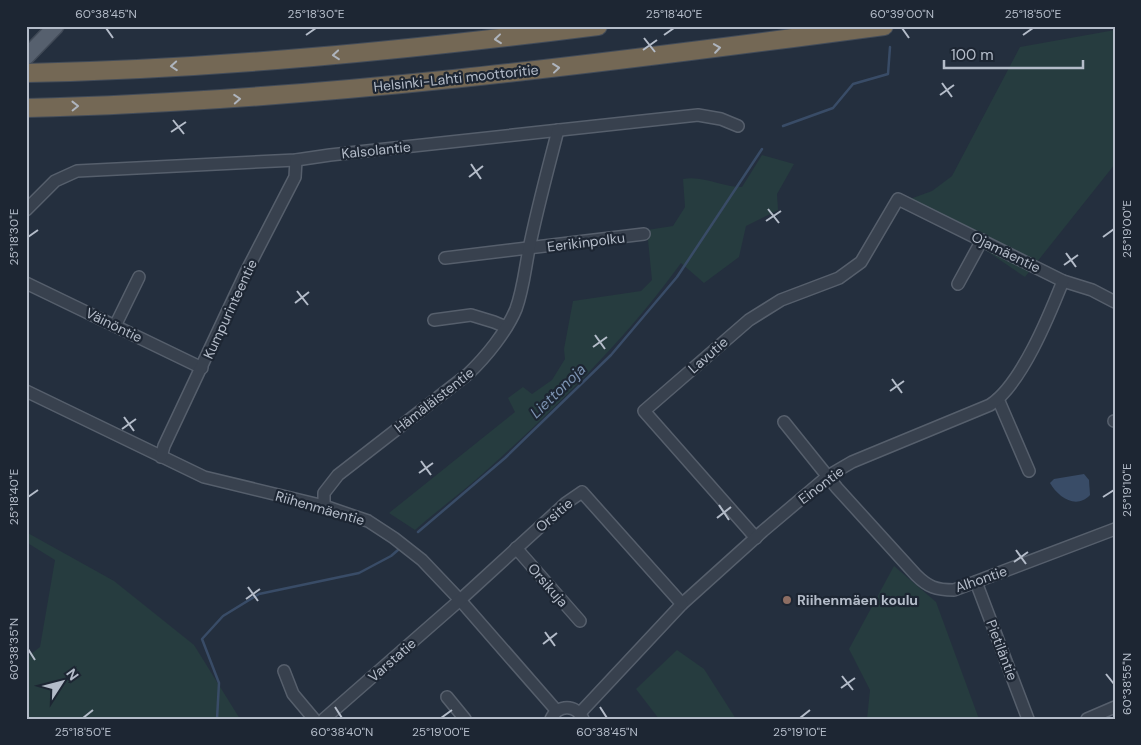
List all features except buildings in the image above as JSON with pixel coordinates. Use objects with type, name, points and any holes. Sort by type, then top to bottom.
[{"type":"highway","points":[[26,73],[118,70],[303,58],[410,48],[598,26]]},
{"type":"highway","name":"Helsinki-Lahti moottoritie","points":[[26,108],[219,100],[326,92],[649,58],[884,26]]},
{"type":"main road","points":[[26,57],[52,30]]},
{"type":"street","name":"Kalsolantie","points":[[26,210],[56,181],[77,171],[296,160],[698,115],[721,119],[738,126]]},
{"type":"street","name":"Hämäläistentie","points":[[324,506],[324,494],[338,475],[468,374],[480,363],[506,327],[515,311],[522,291],[529,249],[558,130]]},
{"type":"street","name":"Kumpurinteentie","points":[[161,457],[164,446],[246,272],[295,178],[296,160]]},
{"type":"street","name":"Ojamäentie","points":[[898,199],[1062,281],[1092,290],[1115,302]]},
{"type":"street","name":"Lavutie","points":[[756,538],[644,411],[749,320],[781,300],[839,278],[861,262],[898,199]]},
{"type":"street","name":"Eerikinpolku","points":[[445,258],[644,234]]},
{"type":"street","points":[[958,284],[982,240]]},
{"type":"street","points":[[115,326],[139,277]]},
{"type":"street","name":"Einontie","points":[[581,716],[682,604],[828,476],[852,462],[990,405],[998,399],[1017,378],[1051,310],[1062,281]]},
{"type":"street","name":"Väinöntie","points":[[26,284],[202,368]]},
{"type":"street","points":[[434,320],[471,315],[506,327]]},
{"type":"street","name":"Riihenmäentie","points":[[26,391],[204,477],[324,506],[368,521],[422,560],[460,600],[553,715]]},
{"type":"street","points":[[998,399],[1029,471]]},
{"type":"street","name":"Alhontie","points":[[784,422],[828,476],[925,584],[937,589],[954,590],[1115,529]]},
{"type":"street","name":"Orsitie","points":[[460,600],[566,503],[582,492],[682,604]]},
{"type":"street","name":"Orsikuja","points":[[516,548],[580,621]]},
{"type":"street","name":"Pietiläntie","points":[[976,582],[1028,719]]},
{"type":"street","name":"Varstatie","points":[[324,719],[460,600]]},
{"type":"street","points":[[284,671],[294,694],[314,719]]},
{"type":"street","points":[[447,696],[465,719]]},
{"type":"street","points":[[553,715],[566,707],[576,710],[581,716]]},
{"type":"street","points":[[1087,719],[1115,707]]},
{"type":"green space","points":[[1115,30],[1115,164],[1025,277],[910,199],[932,191],[952,176],[1020,47]]},
{"type":"green space","points":[[762,155],[794,164],[777,194],[778,210],[746,226],[739,257],[704,283],[681,263],[660,291],[590,371],[540,421],[479,477],[415,530],[389,513],[515,412],[508,398],[523,387],[532,394],[552,380],[565,359],[564,349],[573,301],[641,291],[652,280],[647,230],[673,226],[685,207],[683,179],[698,179],[742,187]]},
{"type":"green space","points":[[26,532],[114,581],[194,645],[240,719],[26,719],[26,658],[40,647],[55,560],[26,542]]},
{"type":"green space","points":[[894,566],[936,602],[979,719],[867,719],[870,690],[849,649]]},
{"type":"green space","points":[[677,650],[704,669],[736,719],[659,719],[636,689]]},
{"type":"water","points":[[1084,474],[1089,480],[1090,495],[1079,501],[1068,500],[1062,497],[1050,483],[1054,479]]},
{"type":"waterway","name":"Liettonoja","points":[[783,126],[833,108],[853,84],[888,74],[890,47]]},
{"type":"waterway","name":"Liettonoja","points":[[418,532],[505,458],[611,355],[677,277],[762,149]]},
{"type":"waterway","name":"Liettonoja","points":[[217,719],[219,683],[202,639],[223,616],[259,594],[359,573],[391,556],[398,550]]},
{"type":"place","name":"Riihenmäen koulu","points":[[787,600]]}]
